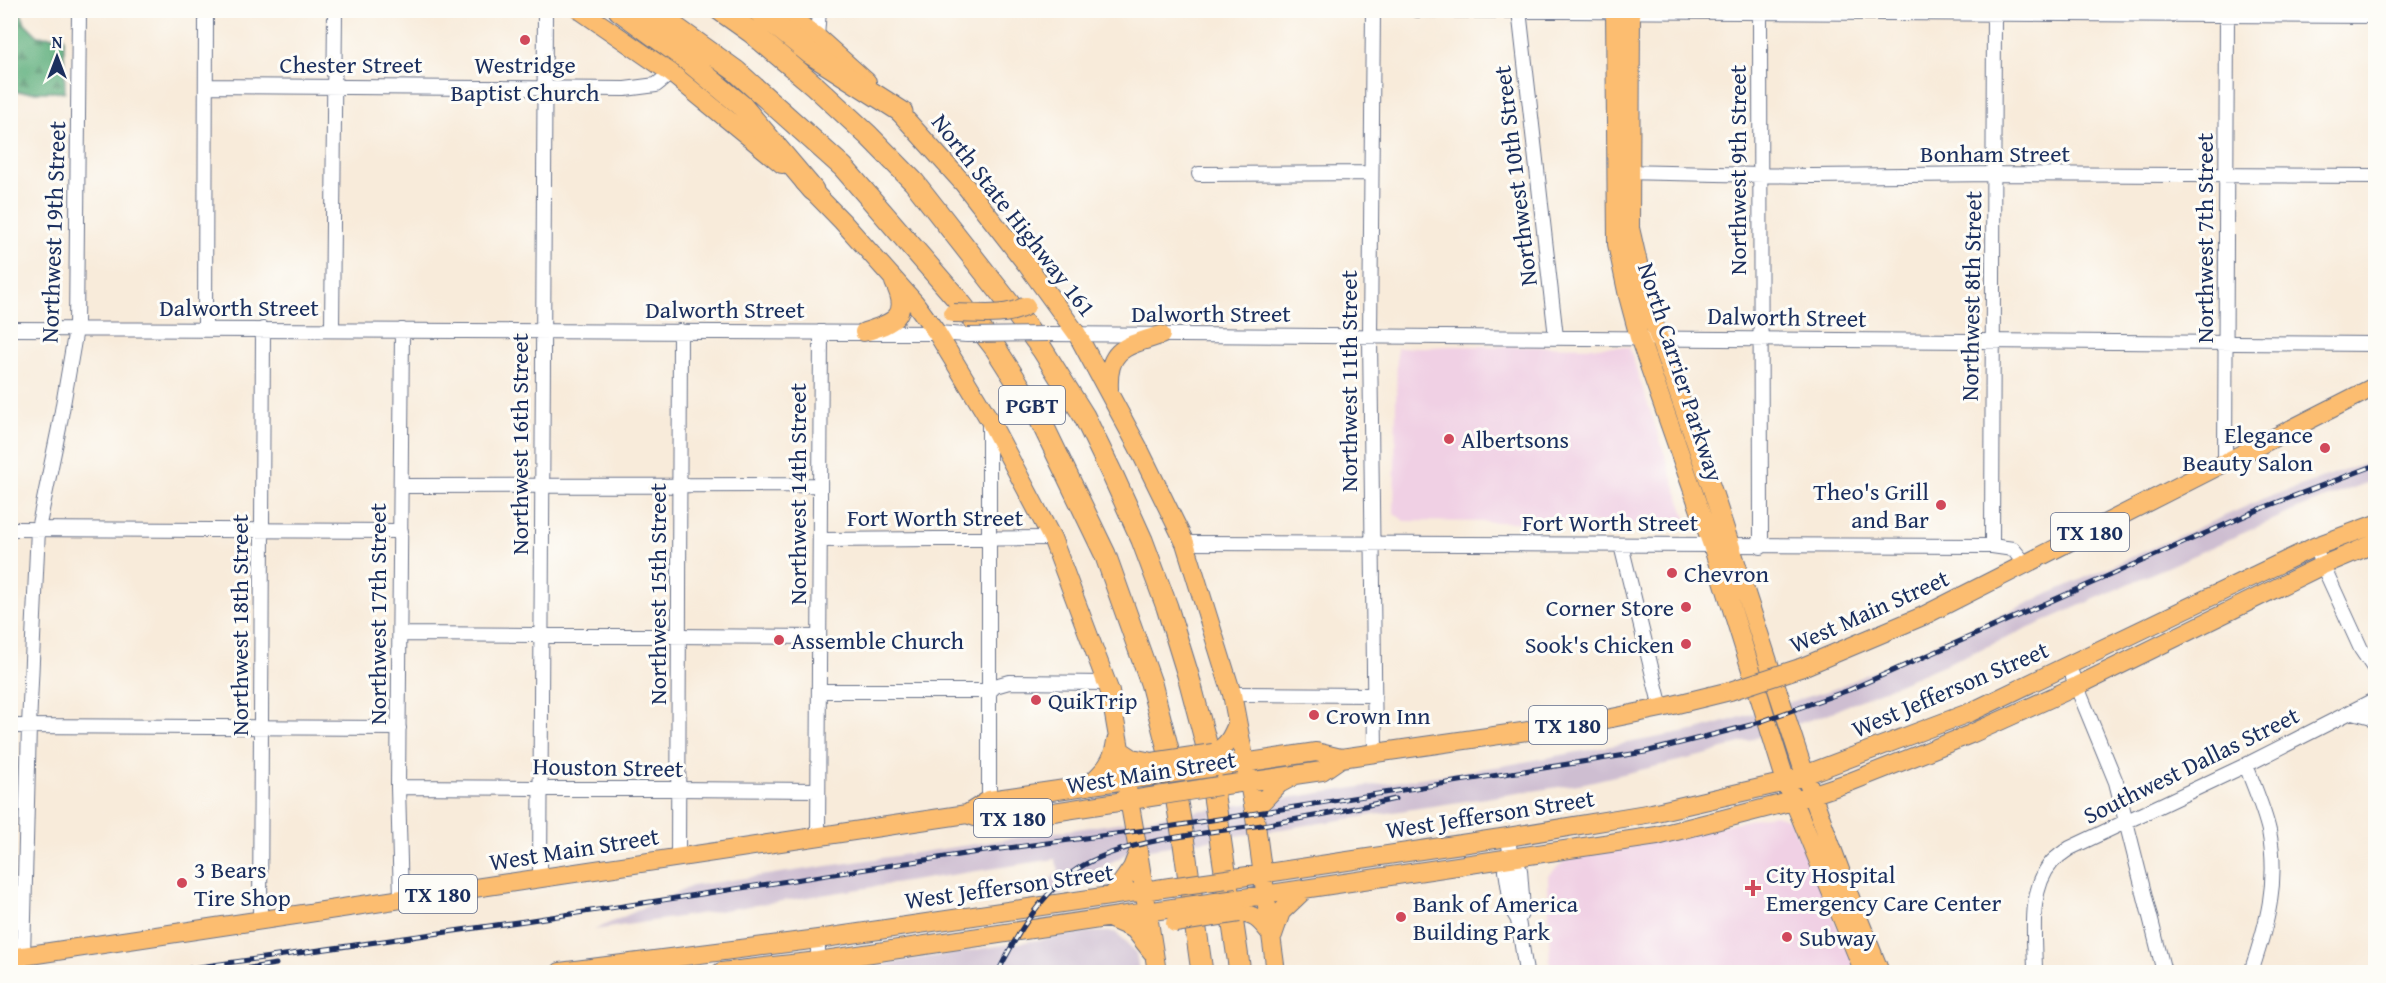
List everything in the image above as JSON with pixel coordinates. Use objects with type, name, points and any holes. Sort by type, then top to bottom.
[{"type":"highway","points":[[619,10],[686,59],[741,105],[813,190]]},
{"type":"highway","name":"PGBT","points":[[651,10],[736,71],[843,167],[958,300],[996,349],[1038,415],[1105,554],[1150,683],[1168,749],[1202,972]]},
{"type":"highway","name":"PGBT","points":[[720,10],[751,32],[815,86],[914,182],[1008,302],[1042,349],[1084,416],[1142,540],[1167,607],[1188,675],[1206,743],[1240,972]]},
{"type":"highway","points":[[757,10],[811,54],[902,112]]},
{"type":"main road","points":[[580,10],[671,73],[813,190],[915,303],[937,333],[989,419],[1052,538],[1106,683],[1119,742],[1155,964]]},
{"type":"main road","name":"North State Highway 161","points":[[781,10],[818,37],[902,112],[963,183],[1027,265],[1077,334],[1109,389],[1185,543],[1232,694],[1254,810],[1276,972]]},
{"type":"main road","name":"North Carrier Parkway","points":[[1623,11],[1623,172],[1617,244],[1786,782],[1864,972]]},
{"type":"main road","points":[[915,303],[928,311],[1015,312],[1033,299],[1033,287],[1027,265]]},
{"type":"main road","points":[[864,332],[893,322],[898,316],[899,292],[892,277]]},
{"type":"main road","points":[[1109,389],[1108,372],[1111,360],[1118,351],[1161,335]]},
{"type":"main road","name":"North Carrier Parkway","points":[[1648,338],[1685,411],[1804,775],[1880,972]]},
{"type":"main road","name":"West Main Street","points":[[18,961],[401,899],[967,814],[988,800],[1125,780],[1153,769],[1214,760],[1246,763],[1316,752],[1341,758],[1597,721],[1661,708],[1730,691],[1800,668],[1923,616],[2376,386]]},
{"type":"main road","name":"West Jefferson Street","points":[[561,972],[818,939],[1508,837],[1652,813],[1786,782],[1971,712],[2314,547],[2376,524]]},
{"type":"main road","name":"West Jefferson Street","points":[[721,972],[818,967],[1108,917],[1148,912],[1174,915],[1238,906],[1266,896],[1657,836],[1793,801],[1919,755],[2077,686],[2324,565],[2376,543]]},
{"type":"main road","points":[[2231,587],[2240,606]]},
{"type":"main road","points":[[2187,608],[2197,627]]},
{"type":"main road","points":[[1214,760],[1238,729],[1256,747],[1277,758]]},
{"type":"main road","points":[[1119,742],[1132,758],[1153,769]]},
{"type":"main road","points":[[1088,786],[1103,772],[1114,756],[1119,742]]},
{"type":"main road","name":"West Main Street","points":[[967,814],[989,822],[1322,771],[1341,758]]},
{"type":"main road","points":[[1254,810],[1279,784],[1299,774]]},
{"type":"main road","points":[[1113,895],[1132,868],[1138,853]]},
{"type":"main road","points":[[1271,937],[1281,912],[1304,890]]},
{"type":"main road","points":[[1238,906],[1259,919],[1271,937]]},
{"type":"main road","points":[[1155,964],[1162,932],[1174,915]]},
{"type":"main road","points":[[1108,917],[1134,929],[1155,964]]},
{"type":"street","name":"Northwest 19th Street","points":[[18,961],[38,529],[76,329],[79,10]]},
{"type":"street","points":[[205,329],[206,10]]},
{"type":"street","points":[[332,329],[335,10]]},
{"type":"street","name":"Northwest 16th Street","points":[[540,878],[545,10]]},
{"type":"street","points":[[818,37],[819,10]]},
{"type":"street","name":"Northwest 11th Street","points":[[1373,10],[1370,337],[1371,543],[1376,752]]},
{"type":"street","points":[[1417,10],[2227,13],[2376,16]]},
{"type":"street","name":"Northwest 10th Street","points":[[1519,11],[1556,337]]},
{"type":"street","name":"Northwest 9th Street","points":[[1760,11],[1761,546]]},
{"type":"street","name":"Northwest 8th Street","points":[[1992,546],[1994,12]]},
{"type":"street","name":"Northwest 7th Street","points":[[2225,464],[2227,13]]},
{"type":"street","name":"Chester Street","points":[[207,86],[625,88],[656,85],[671,73]]},
{"type":"street","name":"Bonham Street","points":[[1623,172],[1760,175],[2376,176]]},
{"type":"street","points":[[1199,174],[1371,173]]},
{"type":"street","name":"Dalworth Street","points":[[10,328],[1759,338],[2376,344]]},
{"type":"street","name":"Northwest 18th Street","points":[[260,921],[263,329]]},
{"type":"street","name":"Northwest 17th Street","points":[[401,899],[398,786],[402,330]]},
{"type":"street","name":"Northwest 15th Street","points":[[678,858],[680,331]]},
{"type":"street","name":"Northwest 14th Street","points":[[818,836],[821,332]]},
{"type":"street","points":[[989,419],[991,540],[989,822]]},
{"type":"street","name":"Fort Worth Street","points":[[401,486],[820,485]]},
{"type":"street","points":[[10,529],[400,531]]},
{"type":"street","name":"Fort Worth Street","points":[[820,540],[1052,538]]},
{"type":"street","name":"Fort Worth Street","points":[[1185,543],[1992,546],[2013,549],[2026,565]]},
{"type":"street","points":[[1621,545],[1661,708]]},
{"type":"street","points":[[2314,547],[2376,671]]},
{"type":"street","points":[[400,634],[819,637]]},
{"type":"street","points":[[2068,665],[2116,782],[2163,972]]},
{"type":"street","points":[[819,691],[990,691],[1002,683],[1009,682],[1106,683]]},
{"type":"street","points":[[1232,694],[1374,695]]},
{"type":"street","name":"Southwest Dallas Street","points":[[2035,972],[2035,903],[2039,885],[2052,862],[2070,848],[2246,765],[2376,699]]},
{"type":"street","points":[[2353,711],[2372,717],[2376,722]]},
{"type":"street","points":[[10,726],[399,728]]},
{"type":"street","points":[[2246,765],[2268,830],[2272,856],[2269,914],[2252,972]]},
{"type":"street","name":"Houston Street","points":[[398,786],[818,790]]},
{"type":"street","points":[[1508,837],[1511,860],[1520,870],[1523,909],[1518,920],[1526,972]]},
{"type":"street","points":[[818,939],[818,967]]},
{"type":"shaded area","points":[[1629,347],[1688,524],[1404,521],[1394,513],[1397,348]]},
{"type":"shaded area","points":[[2375,460],[2375,480],[2309,504],[2000,641],[1827,714],[1708,754],[1585,783],[1130,852],[1086,876],[1063,893],[1036,895],[1059,870],[1055,859],[594,930],[692,886],[1502,766],[1698,730],[1834,689],[2263,499]]},
{"type":"shaded area","points":[[1775,814],[1791,821],[1857,972],[1550,972],[1548,875],[1566,860]]},
{"type":"shaded area","points":[[1088,932],[1115,932],[1136,952],[1139,972],[844,972],[846,970]]},
{"type":"green space","points":[[11,10],[20,11],[25,23],[38,36],[64,37],[65,92],[11,92]]},
{"type":"railway","points":[[163,972],[525,921],[978,852],[1161,828],[1645,752],[1751,725],[1849,690],[2265,507],[2376,465]]},
{"type":"railway","points":[[998,972],[1020,932],[1047,895],[1070,874],[1110,853],[1159,840],[1343,811],[1395,799]]},
{"type":"railway","points":[[223,972],[276,964]]},
{"type":"place","name":"Westridge Baptist Church","points":[[525,40]]},
{"type":"place","name":"Albertsons","points":[[1449,439]]},
{"type":"place","name":"Elegance Beauty Salon","points":[[2325,448]]},
{"type":"place","name":"Theo's Grill and Bar","points":[[1941,505]]},
{"type":"place","name":"Chevron","points":[[1672,573]]},
{"type":"place","name":"Corner Store","points":[[1686,607]]},
{"type":"place","name":"Assemble Church","points":[[779,640]]},
{"type":"place","name":"Sook's Chicken","points":[[1686,644]]},
{"type":"place","name":"QuikTrip","points":[[1036,700]]},
{"type":"place","name":"Crown Inn","points":[[1314,715]]},
{"type":"place","name":"3 Bears Tire Shop","points":[[182,883]]},
{"type":"place","name":"City Hospital Emergency Care Center","points":[[1753,888]]},
{"type":"place","name":"Bank of America Building Park","points":[[1401,917]]},
{"type":"place","name":"Subway","points":[[1787,937]]}]
